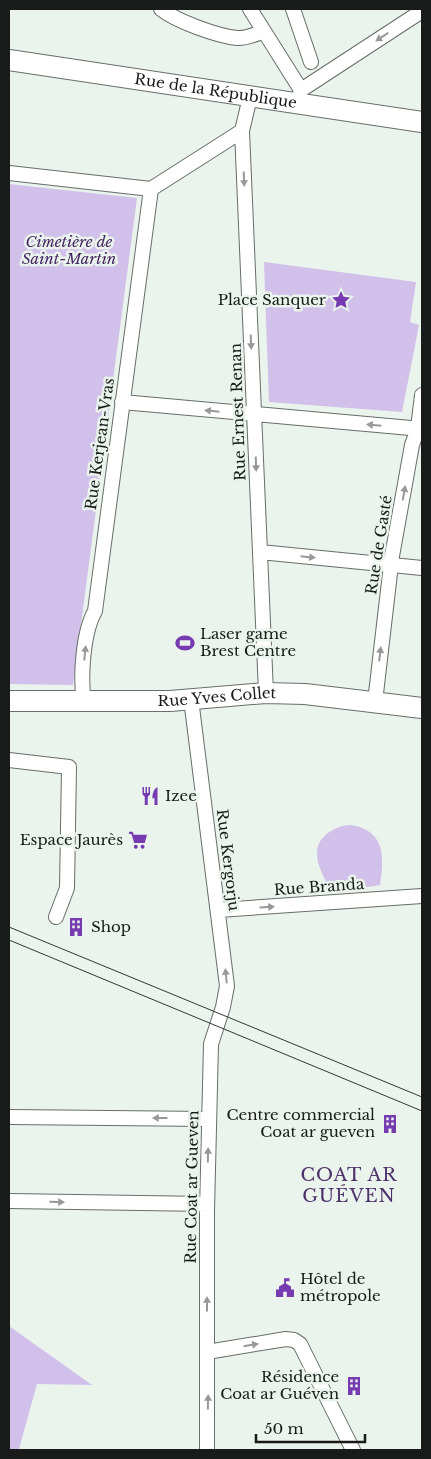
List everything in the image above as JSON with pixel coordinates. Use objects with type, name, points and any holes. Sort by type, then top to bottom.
[{"type":"main road","name":"Rue de la République","points":[[9,60],[250,97],[299,97],[422,122]]},
{"type":"main road","name":"Rue Yves Collet","points":[[9,701],[84,702],[191,699],[266,693],[422,708]]},
{"type":"street","points":[[160,9],[170,16],[225,36],[239,38],[264,31]]},
{"type":"street","points":[[250,9],[264,31],[299,97],[422,10]]},
{"type":"street","points":[[293,9],[311,62]]},
{"type":"street","name":"Rue Ernest Renan","points":[[250,97],[242,131],[266,693]]},
{"type":"street","points":[[9,173],[151,189],[242,131]]},
{"type":"street","name":"Rue Kerjean-Vras","points":[[84,702],[82,687],[88,622],[95,611],[151,189]]},
{"type":"street","name":"Rue de Gasté","points":[[374,702],[391,565],[412,445],[420,429],[422,395]]},
{"type":"street","points":[[122,402],[420,429]]},
{"type":"street","points":[[260,552],[422,568]]},
{"type":"street","name":"Rue Kergorju","points":[[191,699],[219,910],[227,986],[223,1007],[216,1024]]},
{"type":"street","points":[[9,760],[68,767],[67,888],[56,917]]},
{"type":"street","name":"Rue Branda","points":[[219,910],[422,896]]},
{"type":"street","name":"Rue Coat ar Gueven","points":[[207,1450],[208,1119],[211,1044],[216,1024]]},
{"type":"street","points":[[9,1117],[208,1119]]},
{"type":"street","points":[[9,1201],[207,1204]]},
{"type":"street","points":[[207,1352],[286,1339],[294,1340],[300,1344],[353,1450]]},
{"type":"green space","name":"Cimetière de Saint-Martin","points":[[9,184],[137,198],[73,685],[9,684]]},
{"type":"green space","name":"Place Sanquer","points":[[264,262],[416,282],[410,322],[419,325],[402,412],[269,402]]},
{"type":"green space","points":[[351,825],[362,828],[377,839],[382,855],[380,885],[332,893],[318,862],[318,846],[321,839],[331,831],[342,826]]},
{"type":"green space","points":[[9,1326],[92,1385],[37,1384],[19,1449],[9,1449]]},
{"type":"tram line","points":[[9,927],[422,1097]]},
{"type":"tram line","points":[[9,940],[422,1111]]},
{"type":"place","name":"Place Sanquer","points":[[341,300]]},
{"type":"place","name":"Laser game Brest Centre","points":[[185,643]]},
{"type":"place","name":"Izee","points":[[150,796]]},
{"type":"place","name":"Espace Jaurès","points":[[138,840]]},
{"type":"place","name":"Shop","points":[[76,927]]},
{"type":"place","name":"Centre commercial Coat ar gueven","points":[[390,1124]]},
{"type":"place","name":"Hôtel de métropole","points":[[285,1288]]},
{"type":"place","name":"Résidence Coat ar Guéven","points":[[354,1386]]},
{"type":"district","name":"COAT AR GUÉVEN","points":[[349,1185]]}]
